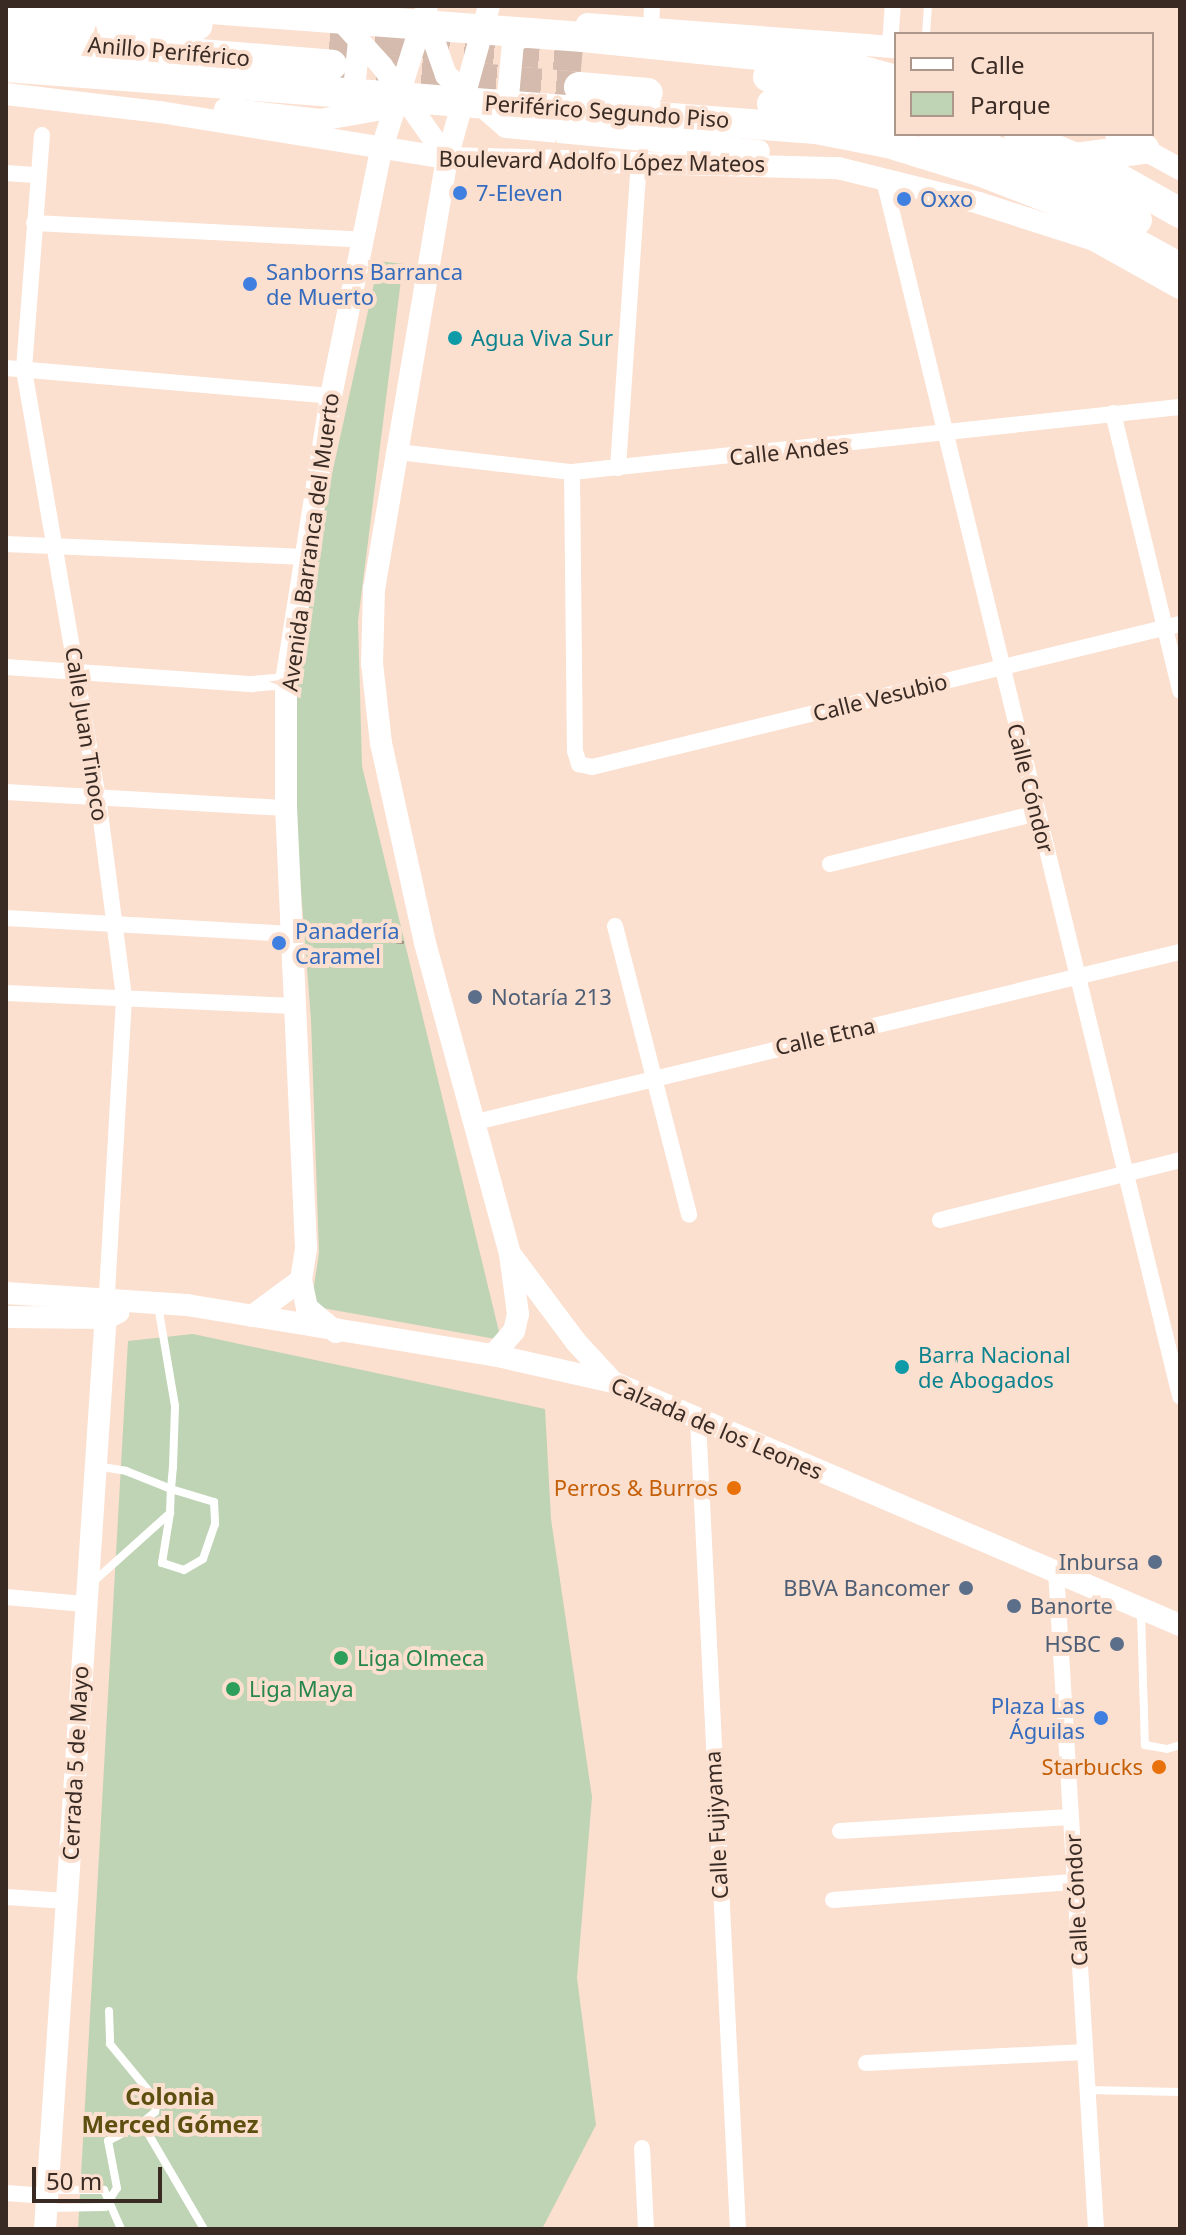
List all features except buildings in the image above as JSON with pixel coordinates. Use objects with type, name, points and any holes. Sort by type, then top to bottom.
[{"type":"highway","points":[[171,6],[583,37],[834,63],[894,79]]},
{"type":"highway","name":"Anillo Periférico","points":[[6,11],[335,24]]},
{"type":"highway","name":"Anillo Periférico","points":[[6,38],[335,24]]},
{"type":"highway","points":[[582,57],[829,84],[894,100]]},
{"type":"highway","name":"Periférico Segundo Piso","points":[[6,67],[816,129],[888,143],[982,172],[1062,203],[1180,268]]},
{"type":"highway","points":[[579,87],[821,108],[894,124]]},
{"type":"highway","points":[[941,136],[996,151],[1067,156],[1144,149]]},
{"type":"highway","points":[[1023,136],[1180,213]]},
{"type":"highway","points":[[1067,156],[1180,189]]},
{"type":"highway","points":[[1067,156],[1094,240]]},
{"type":"highway","points":[[1067,156],[1180,245]]},
{"type":"main road","points":[[335,24],[426,10],[487,12],[550,22],[651,16],[893,46]]},
{"type":"main road","points":[[426,10],[446,75],[506,127],[775,152],[838,168]]},
{"type":"main road","name":"Avenida Barranca del Muerto","points":[[336,1332],[307,1308],[301,1280],[306,1247],[286,808],[286,681],[331,396],[381,151],[400,101],[426,10]]},
{"type":"main road","points":[[160,112],[210,108],[320,120],[351,118],[400,101],[446,75],[487,12]]},
{"type":"main road","points":[[487,12],[447,158],[374,588],[372,663],[381,743],[425,943],[510,1254],[518,1314],[514,1331],[493,1355]]},
{"type":"main road","points":[[506,127],[513,42],[550,22]]},
{"type":"main road","points":[[335,24],[447,158]]},
{"type":"main road","points":[[335,24],[351,118]]},
{"type":"main road","name":"Boulevard Adolfo López Mateos","points":[[6,94],[160,112],[381,151],[447,158],[838,168],[1094,240],[1180,288]]},
{"type":"main road","points":[[1120,136],[1180,169]]},
{"type":"main road","points":[[510,1254],[576,1342],[613,1382]]},
{"type":"main road","points":[[252,1316],[301,1280]]},
{"type":"main road","points":[[6,1293],[107,1307]]},
{"type":"main road","name":"Calzada de los Leones","points":[[107,1307],[158,1305],[252,1316],[493,1355],[613,1382],[1180,1625]]},
{"type":"main road","points":[[6,1317],[107,1307]]},
{"type":"main road","name":"Cerrada 5 de Mayo","points":[[46,2206],[84,1596],[107,1307]]},
{"type":"street","points":[[893,6],[893,46]]},
{"type":"street","name":"Calle Juan Tinoco","points":[[42,135],[24,370],[98,797],[124,998],[107,1307]]},
{"type":"street","points":[[618,468],[639,162]]},
{"type":"street","points":[[6,173],[38,175]]},
{"type":"street","name":"Calle Cóndor","points":[[884,180],[1180,1396]]},
{"type":"street","points":[[34,223],[365,240]]},
{"type":"street","points":[[6,368],[331,396]]},
{"type":"street","name":"Calle Andes","points":[[398,452],[572,472],[1180,407]]},
{"type":"street","points":[[1113,413],[1172,626],[1180,691]]},
{"type":"street","name":"Calle Vesubio","points":[[572,472],[575,751],[579,764],[592,767],[1172,626]]},
{"type":"street","points":[[6,544],[304,557]]},
{"type":"street","points":[[6,667],[252,684],[286,681]]},
{"type":"street","points":[[6,792],[286,808]]},
{"type":"street","points":[[830,864],[1037,813]]},
{"type":"street","points":[[6,918],[292,934]]},
{"type":"street","points":[[615,926],[689,1215]]},
{"type":"street","name":"Calle Etna","points":[[472,1123],[1180,952]]},
{"type":"street","points":[[6,993],[295,1006]]},
{"type":"street","points":[[940,1220],[1180,1160]]},
{"type":"street","name":"Calle Fujiyama","points":[[698,1421],[738,2229]]},
{"type":"street","name":"Calle Cóndor","points":[[1056,1571],[1096,2229]]},
{"type":"street","points":[[6,1597],[84,1596]]},
{"type":"street","points":[[840,1831],[1071,1817]]},
{"type":"street","points":[[833,1900],[1075,1882]]},
{"type":"street","points":[[6,1897],[67,1901]]},
{"type":"street","points":[[866,2063],[1085,2052]]},
{"type":"street","points":[[642,2148],[646,2229]]},
{"type":"street","points":[[6,2193],[46,2206]]},
{"type":"lane","points":[[926,32],[928,6]]},
{"type":"lane","points":[[95,1465],[126,1471],[171,1489],[214,1502],[215,1524],[203,1559],[184,1570],[162,1563],[170,1513],[171,1489],[175,1406],[158,1305]]},
{"type":"lane","points":[[84,1596],[170,1513]]},
{"type":"lane","points":[[1141,1607],[1145,1745],[1167,1749],[1180,1745]]},
{"type":"lane","points":[[46,2206],[105,2207],[117,2188],[108,2141],[142,2123],[155,2112],[157,2101],[110,2044],[109,2011]]},
{"type":"lane","points":[[1088,2090],[1180,2092]]},
{"type":"lane","points":[[142,2123],[204,2229]]},
{"type":"lane","points":[[46,2206],[104,2190],[111,2199],[121,2229]]},
{"type":"path","points":[[292,934],[425,943]]},
{"type":"green space","points":[[379,261],[403,264],[358,621],[362,766],[501,1340],[311,1306],[319,1253],[311,1020],[295,812],[295,708],[313,560]]},
{"type":"green space","name":"Liga Olmeca","points":[[193,1334],[545,1409],[551,1519],[592,1797],[577,1978],[596,2125],[542,2229],[78,2229],[128,1341]]},
{"type":"tunnel","points":[[330,35],[582,57]]},
{"type":"tunnel","points":[[332,65],[579,87]]},
{"type":"place","name":"7-Eleven","points":[[460,193]]},
{"type":"place","name":"Oxxo","points":[[904,199]]},
{"type":"place","name":"Sanborns Barranca de Muerto","points":[[250,284]]},
{"type":"place","name":"Agua Viva Sur","points":[[455,338]]},
{"type":"place","name":"Panadería Caramel","points":[[279,943]]},
{"type":"place","name":"Notaría 213","points":[[475,997]]},
{"type":"place","name":"Barra Nacional de Abogados","points":[[902,1367]]},
{"type":"place","name":"Perros & Burros","points":[[734,1488]]},
{"type":"place","name":"Inbursa","points":[[1155,1562]]},
{"type":"place","name":"BBVA Bancomer","points":[[966,1588]]},
{"type":"place","name":"Banorte","points":[[1014,1606]]},
{"type":"place","name":"HSBC","points":[[1117,1644]]},
{"type":"place","name":"Liga Olmeca","points":[[341,1658]]},
{"type":"place","name":"Liga Maya","points":[[233,1689]]},
{"type":"place","name":"Plaza Las Águilas","points":[[1101,1718]]},
{"type":"place","name":"Starbucks","points":[[1159,1767]]},
{"type":"district","name":"Colonia Merced Gómez","points":[[170,2110]]}]
